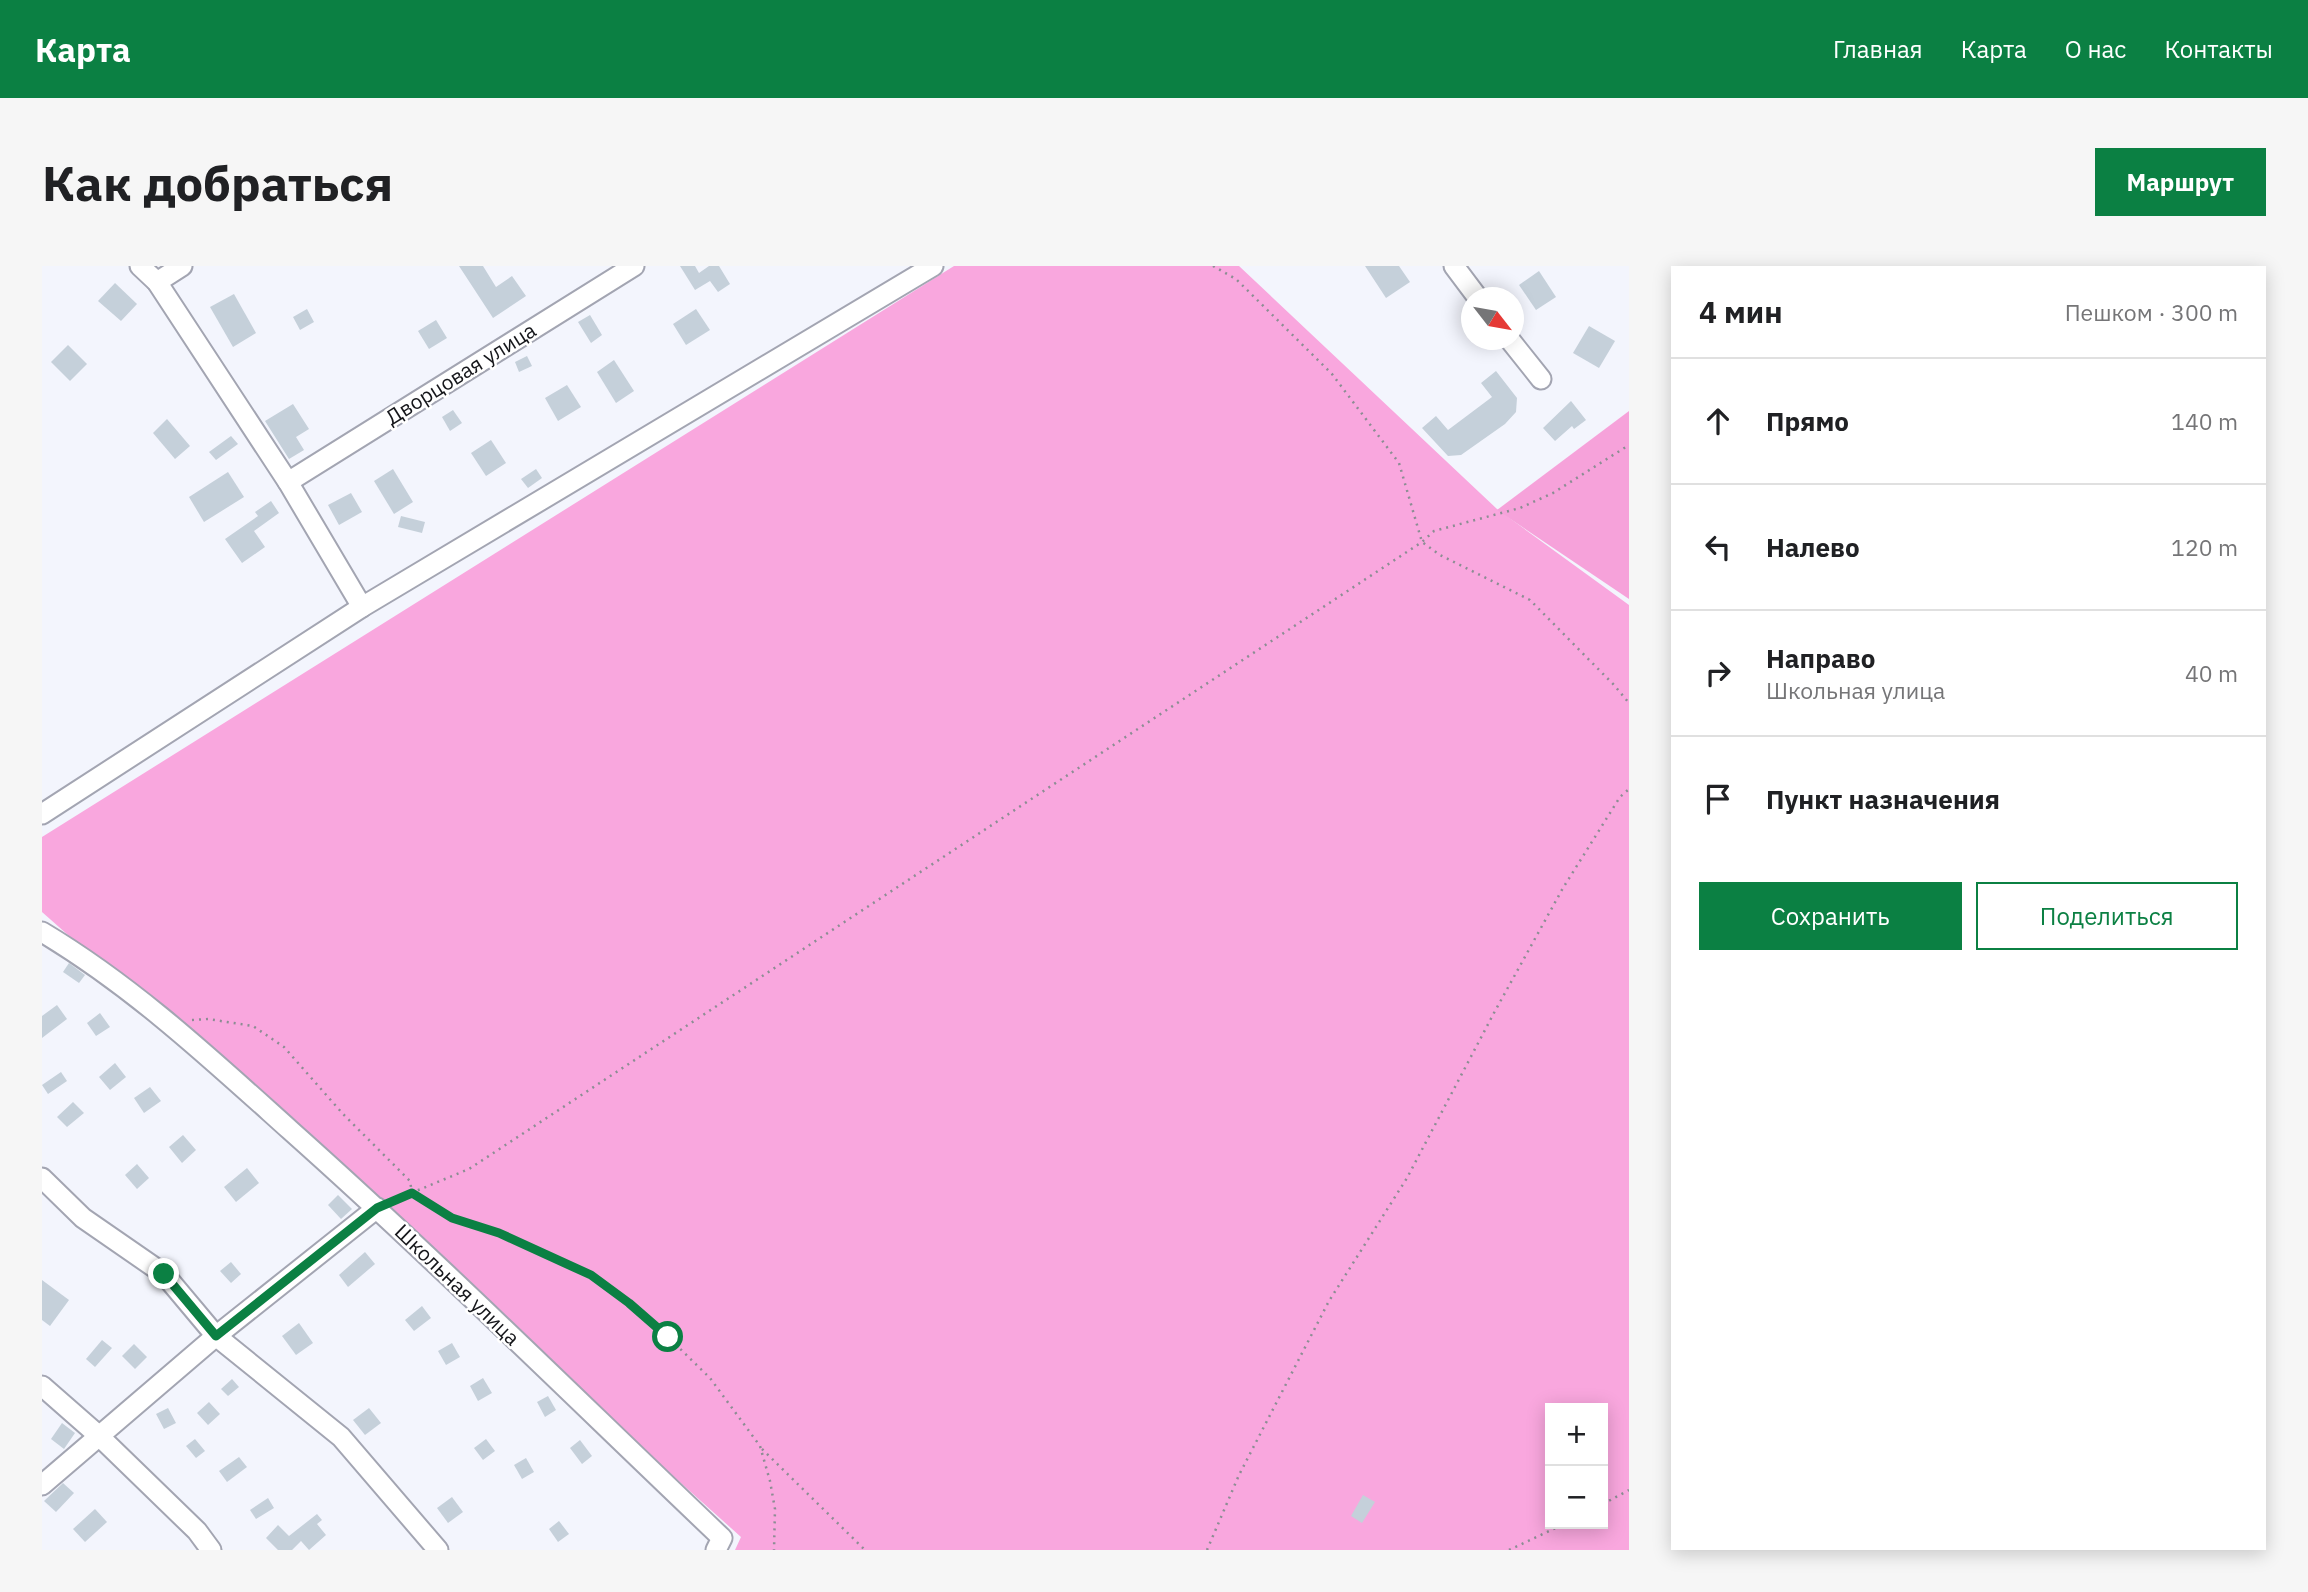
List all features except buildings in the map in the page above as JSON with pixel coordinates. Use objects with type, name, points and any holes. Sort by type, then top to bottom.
[{"type":"street","points":[[140,266],[156,282],[288,482],[362,607]]},
{"type":"street","points":[[156,282],[181,266]]},
{"type":"street","name":"Дворцовая улица","points":[[288,482],[634,266]]},
{"type":"street","points":[[42,814],[362,607],[933,266]]},
{"type":"street","points":[[1454,266],[1470,287]]},
{"type":"street","points":[[1518,350],[1541,379]]},
{"type":"street","name":"Школьная улица","points":[[42,932],[126,988],[169,1022],[377,1208],[722,1538],[716,1550]]},
{"type":"street","points":[[42,1178],[83,1218],[164,1274],[216,1336],[341,1437],[438,1550]]},
{"type":"street","points":[[42,1485],[216,1336],[377,1208]]},
{"type":"street","points":[[42,1386],[98,1435],[197,1531],[211,1550]]},
{"type":"path","points":[[1213,266],[1236,279],[1332,374],[1399,463],[1422,542],[1440,555],[1530,600],[1629,703]]},
{"type":"path","points":[[377,1208],[469,1170],[1422,542],[1434,531],[1520,508],[1553,493],[1629,445]]},
{"type":"path","points":[[1207,1550],[1239,1475],[1329,1301],[1407,1178],[1563,888],[1620,797],[1629,789]]},
{"type":"path","points":[[169,1022],[208,1019],[253,1026],[284,1047],[343,1114],[410,1181],[412,1193],[452,1218],[499,1233],[591,1275],[629,1303],[710,1378],[760,1446],[865,1550]]},
{"type":"path","points":[[760,1446],[775,1509],[774,1550]]},
{"type":"path","points":[[1608,1501],[1629,1490]]},
{"type":"path","points":[[1509,1550],[1553,1529]]},
{"type":"shaded area","points":[[954,266],[1239,266],[1497,509],[1629,605],[1629,1550],[735,1550],[741,1537],[377,1208],[42,912],[42,837]]},
{"type":"shaded area","points":[[1629,411],[1629,599],[1497,510]]},
{"type":"route","points":[[164,1274],[216,1336],[377,1208],[412,1193],[452,1218],[499,1233],[591,1275],[668,1337]]}]
